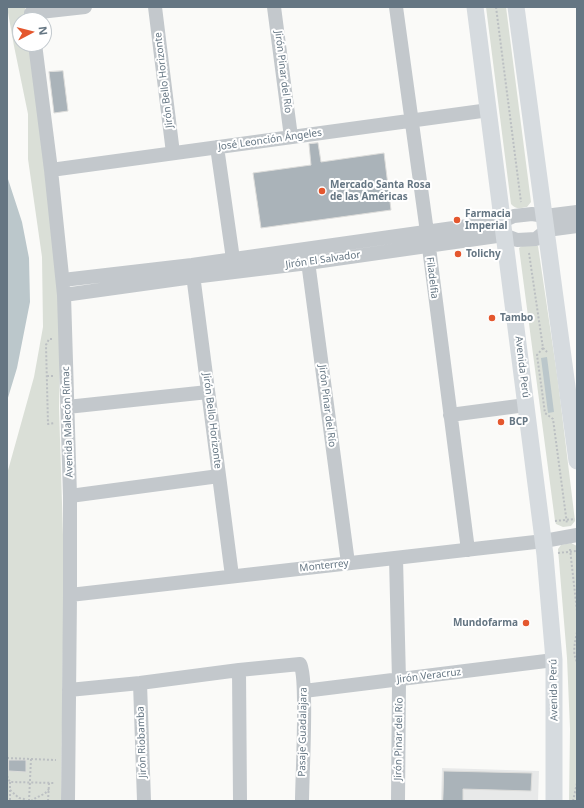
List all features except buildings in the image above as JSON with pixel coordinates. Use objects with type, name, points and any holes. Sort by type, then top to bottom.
[{"type":"main road","name":"Avenida Perú","points":[[476,7],[544,541],[554,660],[554,801]]},
{"type":"main road","points":[[516,7],[546,223],[573,397],[577,461]]},
{"type":"street","points":[[46,12],[84,7]]},
{"type":"street","name":"Jirón Bello Horizonte","points":[[155,7],[173,153]]},
{"type":"street","name":"Jirón Pinar del Río","points":[[274,7],[291,137]]},
{"type":"street","name":"Filadelfia","points":[[396,7],[428,239],[468,550]]},
{"type":"street","name":"Avenida Malecón Rímac","points":[[36,52],[64,295],[70,496],[70,690],[68,801]]},
{"type":"street","name":"José Leonción Ángeles","points":[[50,170],[488,110]]},
{"type":"street","points":[[217,147],[233,259]]},
{"type":"street","name":"Jirón El Salvador","points":[[504,228],[517,240],[536,239],[546,223],[577,212]]},
{"type":"street","name":"Jirón El Salvador","points":[[64,295],[193,271],[504,228],[514,216],[532,214],[546,223],[577,226]]},
{"type":"street","name":"Jirón Pinar del Río","points":[[307,256],[348,563]]},
{"type":"street","name":"Jirón El Salvador","points":[[63,280],[193,271],[233,259],[307,256]]},
{"type":"street","name":"Jirón Bello Horizonte","points":[[193,271],[232,576]]},
{"type":"street","points":[[67,407],[208,392]]},
{"type":"street","points":[[450,415],[526,405]]},
{"type":"street","points":[[70,496],[219,476]]},
{"type":"street","name":"Monterrey","points":[[70,595],[544,541],[571,535]]},
{"type":"street","name":"Jirón Pinar del Río","points":[[396,558],[399,680],[398,801]]},
{"type":"street","name":"Jirón Veracruz","points":[[304,691],[554,660]]},
{"type":"street","name":"Pasaje Guadalajara","points":[[239,670],[300,664],[303,668],[302,801]]},
{"type":"street","points":[[70,690],[140,683],[239,670],[240,801]]},
{"type":"street","name":"Jirón Riobamba","points":[[140,683],[144,801]]},
{"type":"path","points":[[496,7],[521,202]]},
{"type":"path","points":[[529,250],[543,348],[537,355],[545,412],[552,419],[566,520],[571,535],[570,552],[577,612]]},
{"type":"path","points":[[46,366],[51,366]]},
{"type":"path","points":[[555,521],[575,519]]},
{"type":"path","points":[[558,553],[577,551]]},
{"type":"path","points":[[577,632],[574,657],[577,662]]},
{"type":"path","points":[[7,758],[57,760]]},
{"type":"path","points":[[29,801],[31,759]]},
{"type":"path","points":[[7,776],[10,782],[10,801]]},
{"type":"path","points":[[10,782],[57,783]]},
{"type":"path","points":[[48,801],[49,783]]},
{"type":"path","points":[[573,801],[577,783]]},
{"type":"path","points":[[29,801],[36,796],[46,793],[49,789]]},
{"type":"path","points":[[10,790],[19,798],[29,801]]},
{"type":"shaded area","points":[[7,7],[25,7],[26,12],[12,12],[12,35]]},
{"type":"shaded area","points":[[486,7],[506,7],[531,202],[527,207],[517,208],[511,204]]},
{"type":"shaded area","points":[[15,52],[31,52],[61,313],[59,408],[64,567],[61,801],[7,801],[7,474],[34,377],[43,327],[42,257],[28,159],[28,114]]},
{"type":"shaded area","points":[[7,176],[22,222],[29,258],[30,302],[17,368],[7,401]]},
{"type":"shaded area","points":[[532,244],[538,246],[558,381],[575,521],[571,526],[563,527],[556,524],[555,521],[519,248]]},
{"type":"shaded area","points":[[547,357],[554,412],[548,413],[541,358]]},
{"type":"shaded area","points":[[571,543],[577,546],[577,801],[569,801],[570,729],[567,658],[558,549],[561,545]]},
{"type":"shaded area","points":[[442,768],[539,771],[538,801],[441,801]]},
{"type":"place","name":"Mercado Santa Rosa de las Américas","points":[[322,191]]},
{"type":"place","name":"Farmacia Imperial","points":[[457,220]]},
{"type":"place","name":"Tolichy","points":[[458,254]]},
{"type":"place","name":"Tambo","points":[[492,318]]},
{"type":"place","name":"BCP","points":[[501,422]]},
{"type":"place","name":"Mundofarma","points":[[526,623]]}]
